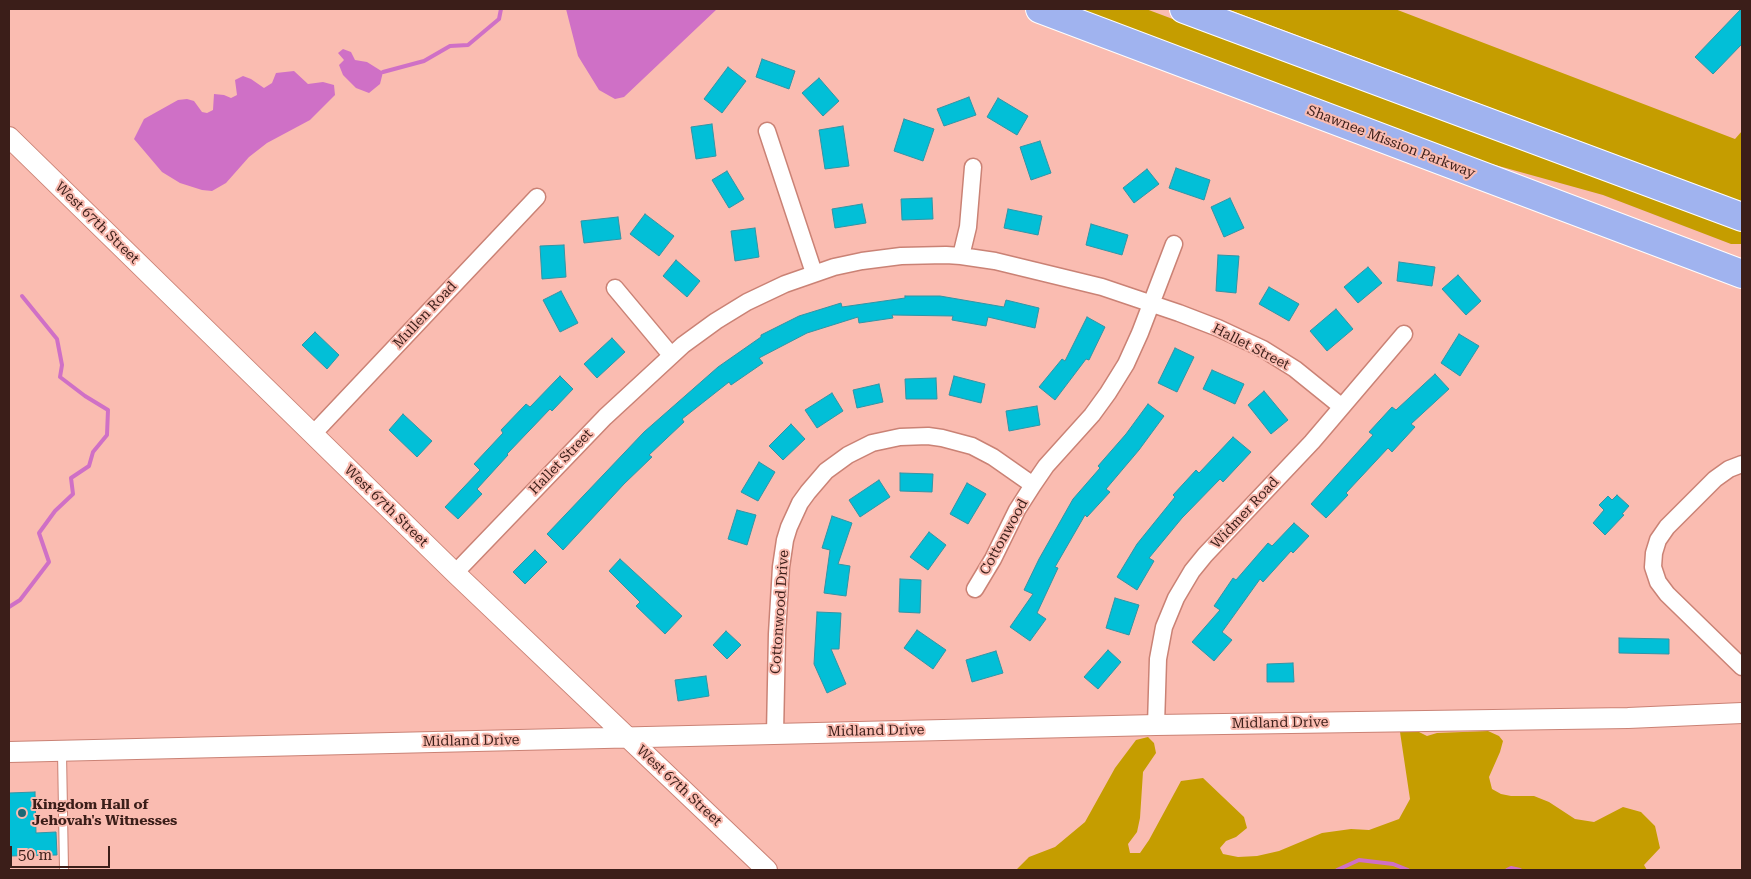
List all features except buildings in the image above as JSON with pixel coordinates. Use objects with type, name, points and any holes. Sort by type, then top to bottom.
[{"type":"highway","name":"Shawnee Mission Parkway","points":[[1040,9],[1742,274]]},
{"type":"highway","points":[[1184,9],[1742,217]]},
{"type":"highway","points":[[1555,204],[1674,234],[1742,256]]},
{"type":"street","points":[[767,131],[814,273]]},
{"type":"street","name":"West 67th Street","points":[[9,138],[455,573],[767,870]]},
{"type":"street","points":[[962,256],[968,227],[974,166]]},
{"type":"street","name":"Mullen Road","points":[[313,434],[537,197]]},
{"type":"street","points":[[1033,485],[1046,466],[1092,415],[1126,364],[1174,244]]},
{"type":"street","name":"Hallet Street","points":[[455,573],[605,417],[671,355],[716,321],[747,302],[814,273],[862,261],[901,256],[962,256],[995,260],[1102,287],[1218,328],[1263,349],[1295,369],[1342,407]]},
{"type":"street","points":[[615,288],[671,355]]},
{"type":"street","name":"Widmer Road","points":[[1156,725],[1158,658],[1164,627],[1176,598],[1192,571],[1312,442],[1404,334]]},
{"type":"street","name":"Cottonwood Drive","points":[[775,734],[777,634],[781,567],[785,540],[800,503],[826,471],[848,455],[872,443],[900,437],[928,436],[972,446],[993,457],[1033,485]]},
{"type":"street","points":[[1742,464],[1729,469],[1715,479],[1667,527],[1658,540],[1654,553],[1654,567],[1658,582],[1668,594],[1742,667]]},
{"type":"street","name":"Cottonwood","points":[[975,589],[993,559],[1017,510],[1033,485]]},
{"type":"street","name":"Midland Drive","points":[[9,752],[1156,725],[1628,718],[1742,713]]},
{"type":"lane","points":[[62,750],[64,870]]},
{"type":"shaded area","points":[[566,9],[717,9],[624,97],[615,99],[599,90],[578,56]]},
{"type":"shaded area","points":[[1074,9],[1146,9],[1742,232],[1742,244],[1731,244],[1603,195],[1477,160]]},
{"type":"shaded area","points":[[1227,9],[1395,9],[1735,139],[1742,131],[1742,202]]},
{"type":"shaded area","points":[[343,49],[351,52],[355,60],[367,62],[383,72],[380,84],[369,93],[356,88],[343,75],[339,65],[344,60],[338,53]]},
{"type":"shaded area","points":[[294,71],[308,84],[323,82],[334,85],[335,95],[310,120],[267,143],[249,157],[226,183],[212,191],[180,183],[162,172],[134,139],[144,119],[178,100],[187,99],[194,101],[202,112],[207,113],[213,110],[214,94],[231,98],[237,95],[235,80],[243,76],[264,88],[272,83],[276,73]]},
{"type":"shaded area","points":[[1415,730],[1427,736],[1437,733],[1488,731],[1499,736],[1503,741],[1489,777],[1492,789],[1501,794],[1511,796],[1534,796],[1549,802],[1575,819],[1594,822],[1623,807],[1641,812],[1655,826],[1660,848],[1644,865],[1647,870],[1016,870],[1029,857],[1055,847],[1085,822],[1115,768],[1136,740],[1148,737],[1154,743],[1156,753],[1143,772],[1140,818],[1137,832],[1128,844],[1130,853],[1140,853],[1181,781],[1203,778],[1244,817],[1247,828],[1236,837],[1226,841],[1220,848],[1223,854],[1238,857],[1257,856],[1279,851],[1322,833],[1351,829],[1369,830],[1399,819],[1410,799],[1400,732]]},
{"type":"waterway","points":[[383,72],[424,61],[450,46],[468,45],[499,19],[501,9]]},
{"type":"waterway","points":[[9,607],[20,600],[49,562],[39,533],[55,511],[73,494],[71,478],[89,466],[93,452],[107,435],[108,410],[60,377],[62,365],[57,339],[22,296]]},
{"type":"waterway","points":[[1337,870],[1359,860],[1393,864],[1408,870]]},
{"type":"waterway","points":[[1507,870],[1511,868],[1520,870]]},
{"type":"place","name":"Kingdom Hall of Jehovah's Witnesses","points":[[22,813]]}]
